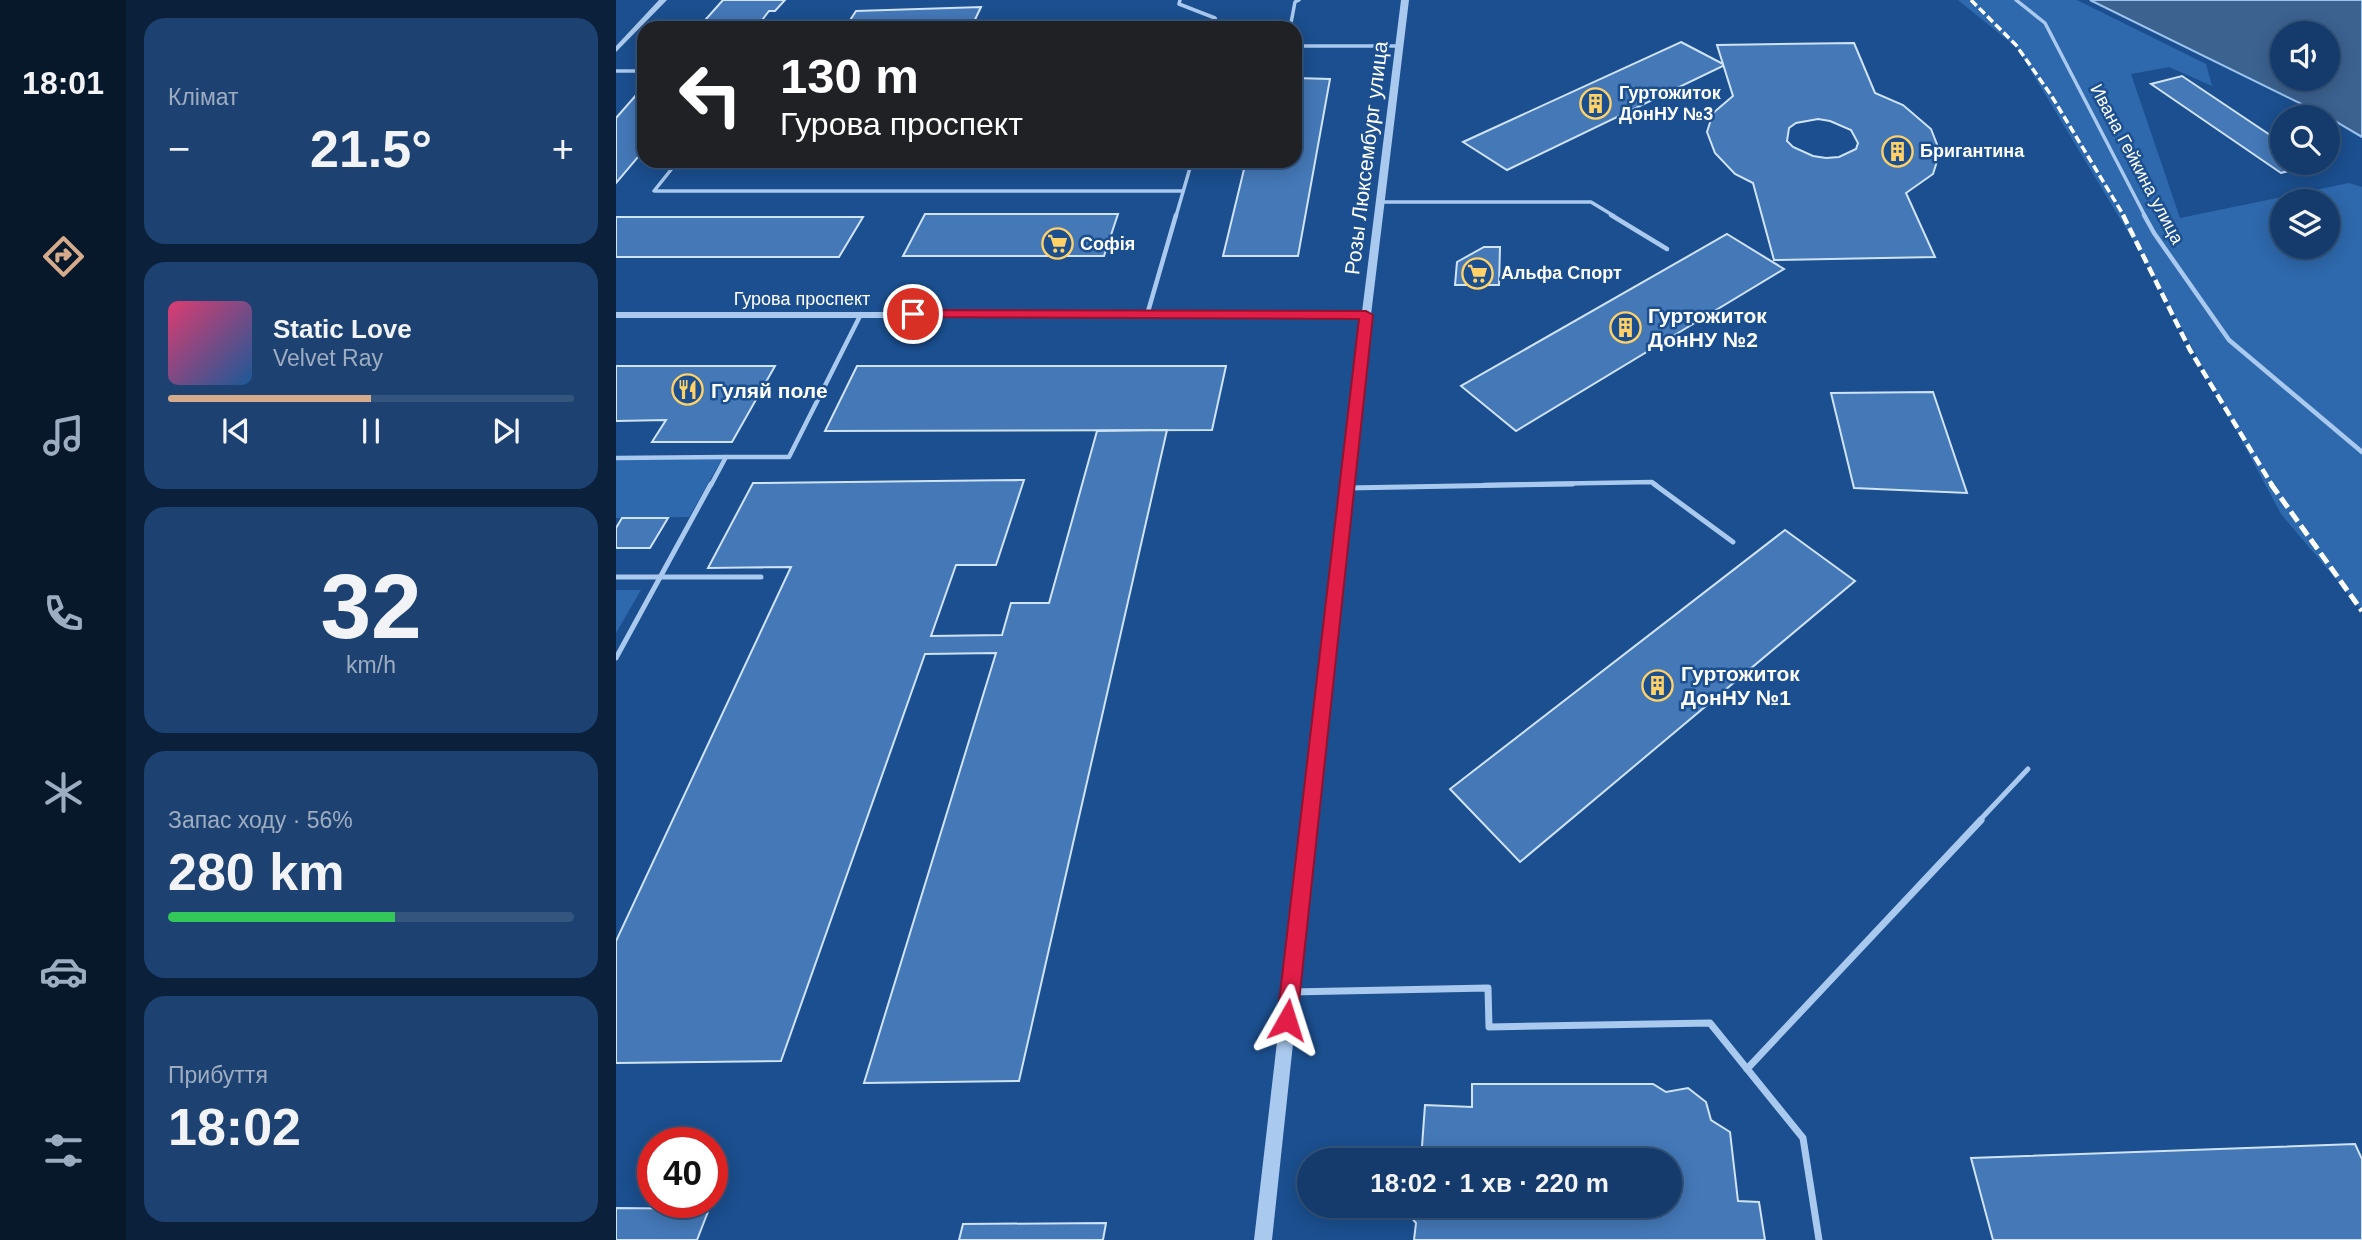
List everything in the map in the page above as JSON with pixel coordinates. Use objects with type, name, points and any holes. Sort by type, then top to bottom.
[{"type":"street","points":[[643,21],[663,0]]},
{"type":"street","name":"Розы Люксембург улица","points":[[1263,1240],[1366,315],[1405,0]]},
{"type":"street","points":[[616,50],[637,28]]},
{"type":"street","name":"Гурова проспект","points":[[616,315],[1366,315]]},
{"type":"lane","points":[[1180,0],[1179,4],[1215,18],[1216,21]]},
{"type":"lane","points":[[1291,21],[1295,2],[1299,0]]},
{"type":"lane","name":"Ивана Гейкина улица","points":[[2016,0],[2045,23],[2154,233],[2229,340],[2362,452]]},
{"type":"lane","points":[[1302,46],[1400,46]]},
{"type":"lane","points":[[616,71],[637,71]]},
{"type":"lane","points":[[672,168],[654,191],[1184,191]]},
{"type":"lane","points":[[1147,315],[1190,168]]},
{"type":"lane","points":[[1380,202],[1591,202],[1667,249]]},
{"type":"lane","points":[[616,458],[789,457],[861,314]]},
{"type":"lane","points":[[616,658],[726,457]]},
{"type":"lane","points":[[1347,488],[1652,482],[1733,541]]},
{"type":"lane","points":[[616,577],[761,577]]},
{"type":"lane","points":[[1747,1069],[2028,769]]},
{"type":"lane","points":[[1290,992],[1488,988],[1489,1027],[1710,1023],[1803,1138],[1819,1240]]},
{"type":"shaded area","points":[[1958,0],[2077,0],[2206,64],[2212,86],[2169,67],[2131,74],[2180,218],[2270,199],[2270,259],[2340,259],[2340,189],[2320,189],[2349,183],[2362,187],[2362,610],[2281,514],[2148,265],[2017,48]]},
{"type":"shaded area","points":[[2090,0],[2362,0],[2362,137],[2340,124],[2340,105],[2304,105],[2275,91],[2340,91],[2340,21],[2270,21],[2270,88]]},
{"type":"shaded area","points":[[722,459],[689,517],[616,518],[616,460]]},
{"type":"shaded area","points":[[616,590],[641,590],[616,633]]},
{"type":"building","points":[[723,0],[785,0],[775,11],[769,11],[761,21],[704,21]]},
{"type":"building","points":[[981,7],[974,21],[850,21],[856,11]]},
{"type":"building","name":"Гуртожиток ДонНУ №3","points":[[1681,42],[1725,65],[1507,170],[1463,142]]},
{"type":"building","name":"Бригантина","points":[[1854,43],[1875,93],[1903,105],[1931,129],[1940,152],[1933,174],[1906,193],[1935,257],[1774,260],[1753,183],[1735,174],[1715,153],[1707,132],[1713,113],[1733,96],[1717,45]],"holes":[[[1818,119],[1851,130],[1858,143],[1856,149],[1839,157],[1826,158],[1813,156],[1793,147],[1787,141],[1789,128],[1796,123]]]},
{"type":"building","points":[[2182,76],[2270,135],[2270,165],[2151,84]]},
{"type":"building","points":[[1302,78],[1330,79],[1298,256],[1223,256],[1244,168],[1302,168]]},
{"type":"building","points":[[637,94],[637,158],[616,183],[616,118]]},
{"type":"building","points":[[925,214],[1118,214],[1104,256],[903,256]]},
{"type":"building","points":[[616,217],[863,217],[839,257],[616,257]]},
{"type":"building","name":"Гуртожиток ДонНУ №2","points":[[1727,234],[1784,269],[1516,431],[1461,386]]},
{"type":"building","name":"Альфа Спорт","points":[[1484,247],[1500,247],[1499,285],[1455,285],[1457,262]]},
{"type":"building","points":[[616,366],[775,366],[732,442],[652,442],[666,420],[616,421]]},
{"type":"building","points":[[857,366],[1226,366],[1212,430],[825,431]]},
{"type":"building","points":[[1933,392],[1967,493],[1854,488],[1831,393]]},
{"type":"building","points":[[1167,430],[1019,1081],[864,1083],[996,653],[925,654],[781,1061],[616,1063],[616,941],[791,567],[708,568],[753,483],[1024,480],[996,565],[956,565],[931,636],[1002,635],[1011,603],[1049,603],[1097,431]]},
{"type":"building","points":[[622,518],[668,518],[650,548],[616,548],[616,528]]},
{"type":"building","name":"Гуртожиток ДонНУ №1","points":[[1785,530],[1855,581],[1520,862],[1450,789]]},
{"type":"building","points":[[1472,1084],[1653,1084],[1666,1092],[1688,1088],[1706,1102],[1711,1120],[1730,1132],[1738,1201],[1759,1202],[1765,1240],[1414,1240],[1416,1223],[1412,1218],[1682,1218],[1682,1148],[1422,1148],[1425,1105],[1472,1107]]},
{"type":"building","points":[[2355,1144],[2362,1159],[2362,1240],[1993,1240],[1971,1158]]},
{"type":"building","points":[[616,1208],[637,1208],[637,1218],[706,1218],[697,1240],[616,1240]]},
{"type":"building","points":[[1106,1223],[1103,1240],[959,1240],[963,1224]]},
{"type":"railway","points":[[1971,0],[2016,45],[2051,95],[2124,216]]},
{"type":"railway","points":[[2123,215],[2190,350],[2272,485]]},
{"type":"railway","points":[[2271,484],[2362,611]]},
{"type":"place","name":"Гуртожиток ДонНУ №3","points":[[1596,103]]},
{"type":"place","name":"Бригантина","points":[[1897,151]]},
{"type":"place","name":"Софія","points":[[1057,244]]},
{"type":"place","name":"Альфа Спорт","points":[[1478,273]]},
{"type":"place","name":"Гуртожиток ДонНУ №2","points":[[1625,327]]},
{"type":"place","name":"Гуляй поле","points":[[688,390]]},
{"type":"place","name":"Гуртожиток ДонНУ №1","points":[[1658,685]]},
{"type":"route","points":[[913,314],[1366,315],[1287,1020]]}]
